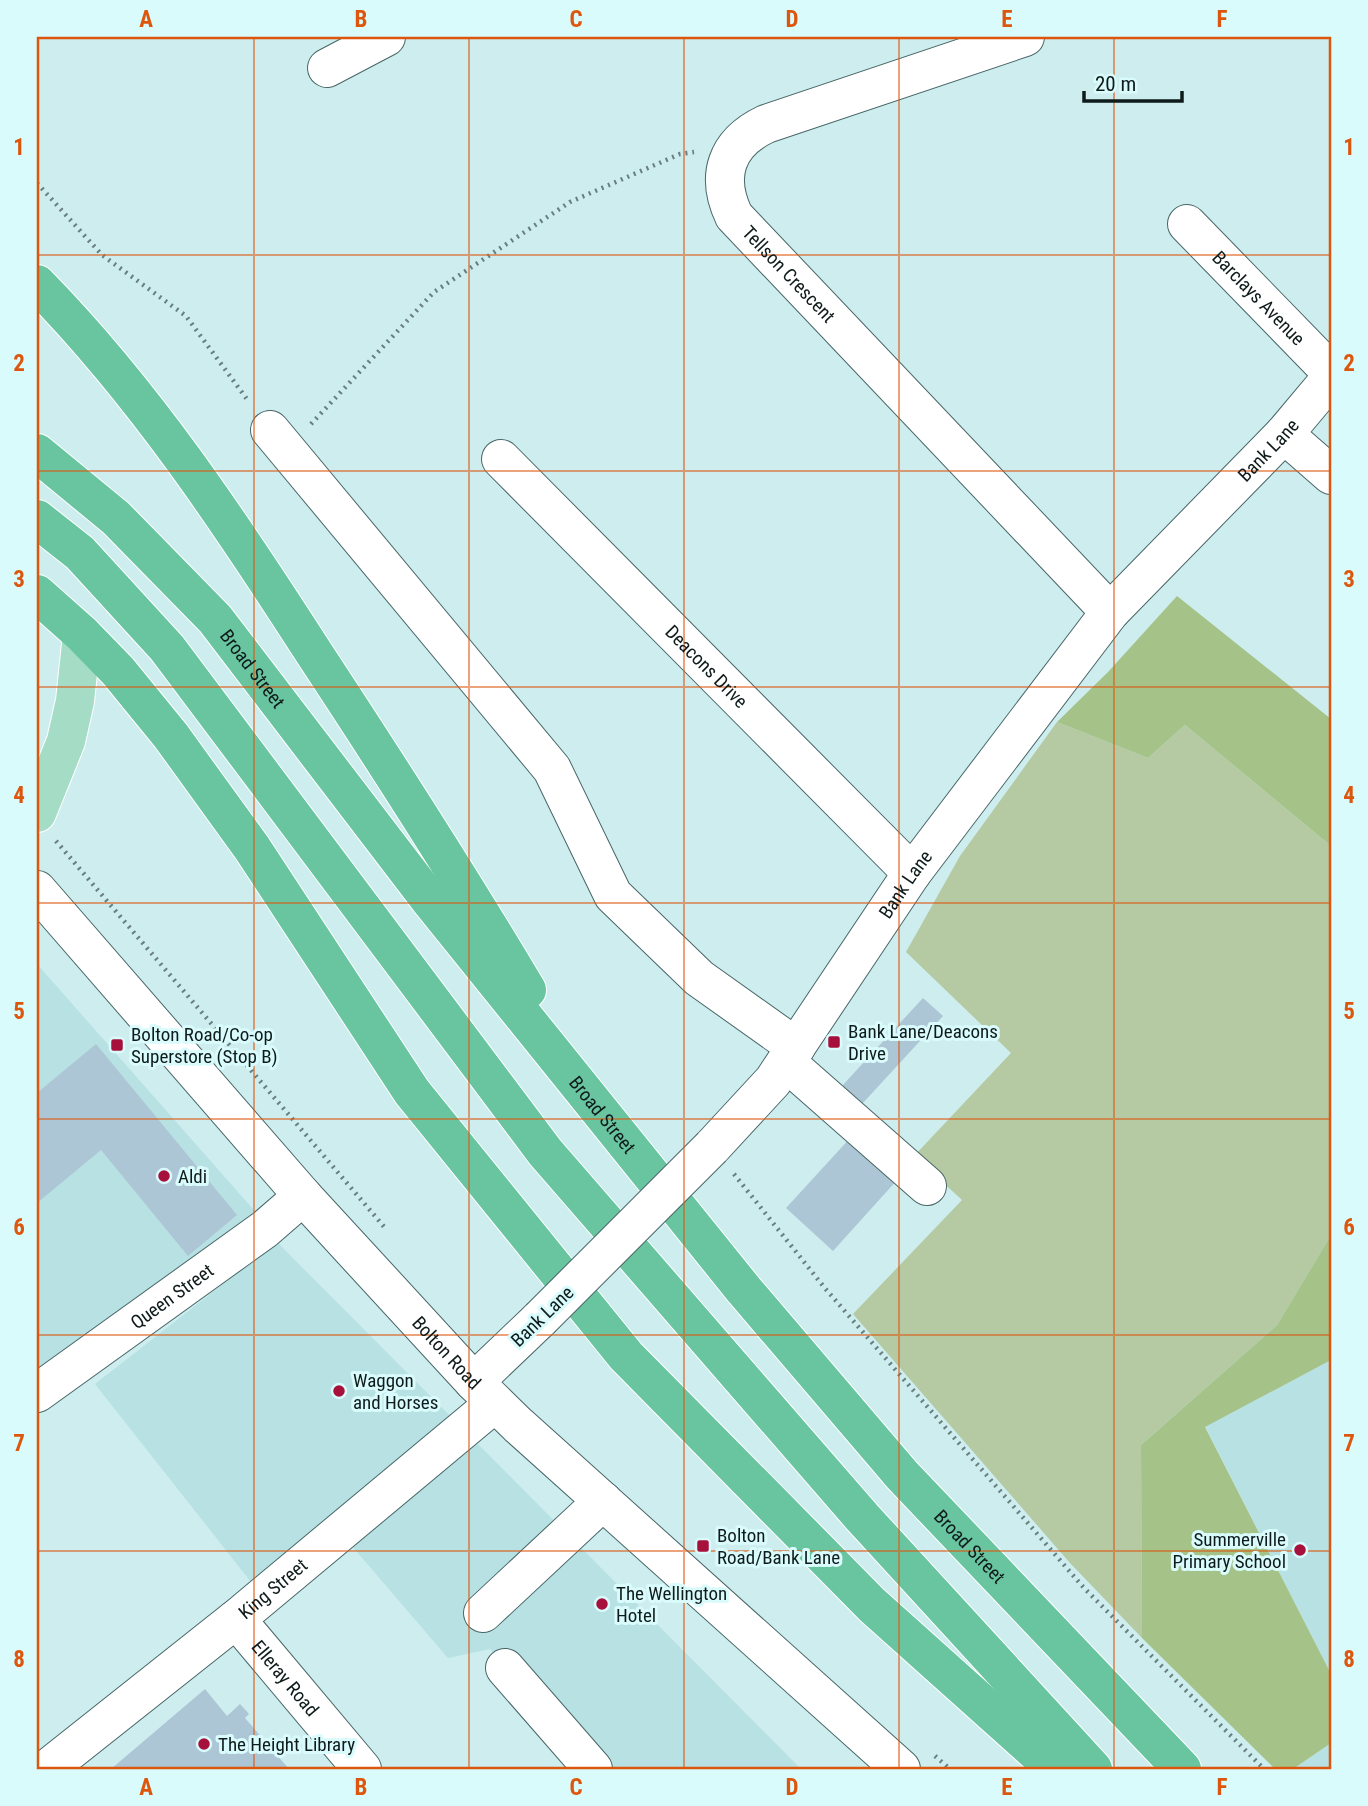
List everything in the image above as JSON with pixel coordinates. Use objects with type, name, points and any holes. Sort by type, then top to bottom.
[{"type":"highway","points":[[37,285],[83,333],[129,390],[260,568],[456,870],[597,1109]]},
{"type":"highway","name":"Broad Street","points":[[37,453],[116,518],[215,619],[429,899],[744,1290],[902,1475],[1182,1769]]},
{"type":"highway","points":[[37,519],[80,553],[167,648],[545,1152],[862,1517],[1093,1769]]},
{"type":"highway","points":[[37,594],[118,671],[171,736],[252,848],[412,1092],[626,1356],[872,1605],[1055,1769]]},
{"type":"main road","points":[[37,813],[49,759],[75,701],[82,634]]},
{"type":"street","points":[[327,68],[386,37]]},
{"type":"street","points":[[732,152],[740,140],[766,124],[1025,37]]},
{"type":"street","name":"Tellson Crescent","points":[[732,152],[725,185],[727,202],[734,216],[1110,612]]},
{"type":"street","name":"Barclays Avenue","points":[[1187,224],[1331,372]]},
{"type":"street","name":"Bank Lane","points":[[485,1393],[540,1319],[712,1147],[773,1081],[912,873],[1110,612],[1284,434],[1331,378]]},
{"type":"street","points":[[1284,434],[1331,475]]},
{"type":"street","points":[[278,440],[552,769],[613,895],[699,978],[791,1055],[927,1186]]},
{"type":"street","name":"Deacons Drive","points":[[501,459],[912,873]]},
{"type":"street","name":"Bolton Road","points":[[37,890],[303,1196],[485,1393],[901,1769]]},
{"type":"street","name":"Queen Street","points":[[37,1393],[265,1228],[303,1196]]},
{"type":"street","name":"King Street","points":[[47,1769],[236,1619],[485,1393]]},
{"type":"street","points":[[483,1613],[603,1501]]},
{"type":"street","name":"Elleray Road","points":[[236,1619],[362,1769]]},
{"type":"street","points":[[505,1668],[593,1769]]},
{"type":"path","points":[[37,183],[102,255],[186,316],[278,440],[434,292],[570,202],[680,154],[715,150],[732,152]]},
{"type":"path","points":[[60,845],[392,1236]]},
{"type":"path","points":[[712,1147],[832,1297],[1084,1588],[1264,1769]]},
{"type":"shaded area","points":[[37,964],[259,1216],[37,1377]]},
{"type":"shaded area","points":[[277,1242],[801,1769],[599,1769],[490,1649],[448,1658],[327,1517],[251,1582],[95,1384]]},
{"type":"shaded area","name":"Summerville Primary School","points":[[1331,1360],[1331,1674],[1205,1426]]},
{"type":"shaded area","points":[[1331,1743],[1331,1769],[1293,1769]]},
{"type":"green space","points":[[1177,596],[1331,719],[1331,846],[1185,725],[1148,758],[1057,722],[1108,672]]},
{"type":"green space","points":[[1057,722],[1148,758],[1185,725],[1331,846],[1331,1235],[1277,1325],[1141,1445],[1142,1638],[1070,1563],[853,1314],[962,1200],[914,1156],[1011,1053],[906,952],[960,856]]},
{"type":"green space","points":[[1331,1235],[1331,1360],[1205,1427],[1331,1674],[1331,1743],[1293,1769],[1275,1769],[1142,1638],[1141,1445],[1277,1325]]},
{"type":"building","points":[[923,998],[943,1016],[862,1104],[842,1086]]},
{"type":"building","name":"Aldi","points":[[96,1044],[237,1215],[188,1256],[101,1150],[37,1203],[37,1093]]},
{"type":"building","points":[[852,1136],[898,1179],[833,1251],[786,1208]]},
{"type":"building","name":"The Height Library","points":[[205,1689],[227,1716],[240,1704],[249,1714],[245,1718],[289,1769],[111,1769]]},
{"type":"place","name":"Bank Lane/Deacons Drive","points":[[834,1042]]},
{"type":"place","name":"Bolton Road/Co-op Superstore (Stop B)","points":[[117,1045]]},
{"type":"place","name":"Aldi","points":[[164,1176]]},
{"type":"place","name":"Waggon and Horses","points":[[339,1391]]},
{"type":"place","name":"Bolton Road/Bank Lane","points":[[703,1546]]},
{"type":"place","name":"Summerville Primary School","points":[[1300,1550]]},
{"type":"place","name":"The Wellington Hotel","points":[[602,1604]]},
{"type":"place","name":"The Height Library","points":[[204,1744]]}]
